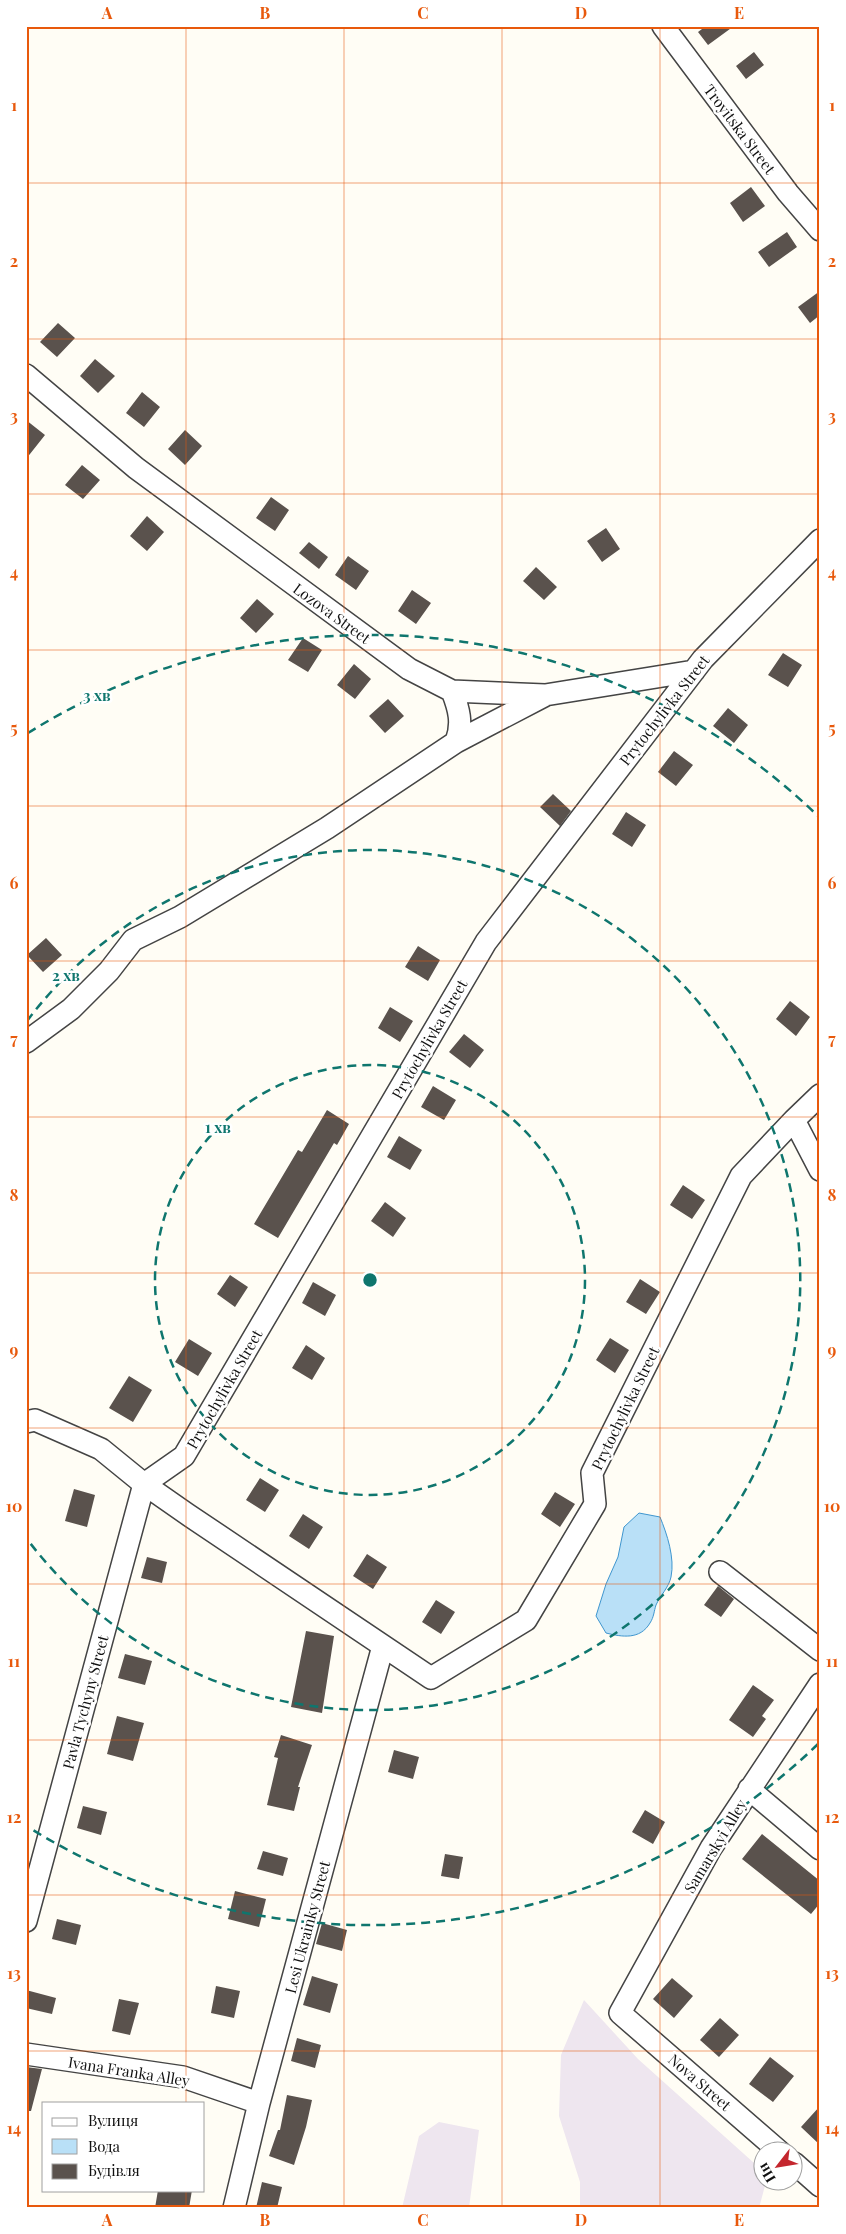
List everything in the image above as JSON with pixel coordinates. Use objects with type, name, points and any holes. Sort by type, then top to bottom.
[{"type":"street","name":"Troyitska Street","points":[[662,26],[788,193],[820,230]]},
{"type":"street","name":"Lozova Street","points":[[26,375],[136,468],[409,669],[452,691],[545,695],[694,671]]},
{"type":"street","name":"Prytochylivka Street","points":[[820,540],[703,659],[486,942],[184,1456],[144,1484],[431,1678],[526,1620],[596,1504],[592,1473],[741,1176],[820,1095]]},
{"type":"street","points":[[452,691],[460,712],[461,729],[456,742]]},
{"type":"street","points":[[26,1042],[72,1009],[110,971],[133,940],[180,918],[327,828],[456,742],[545,695]]},
{"type":"street","points":[[794,1120],[820,1170]]},
{"type":"street","points":[[26,1422],[35,1420],[101,1449],[144,1484]]},
{"type":"street","name":"Pavla Tychyny Street","points":[[26,1920],[144,1484]]},
{"type":"street","points":[[720,1572],[820,1650]]},
{"type":"street","name":"Lesi Ukrainky Street","points":[[234,2208],[259,2103],[383,1646]]},
{"type":"street","name":"Samarskyi Alley","points":[[620,2013],[711,1848],[820,1684]]},
{"type":"street","points":[[749,1789],[820,1850]]},
{"type":"street","name":"Nova Street","points":[[620,2013],[768,2142]]},
{"type":"street","name":"Ivana Franka Alley","points":[[26,2054],[183,2077],[259,2103]]},
{"type":"street","points":[[804,2172],[820,2186]]},
{"type":"shaded area","points":[[584,2000],[638,2059],[754,2163],[754,2192],[763,2192],[759,2208],[580,2208],[580,2182],[559,2116],[561,2055]]},
{"type":"shaded area","points":[[439,2122],[479,2130],[469,2208],[402,2208],[419,2136]]},
{"type":"water","points":[[639,1513],[660,1517],[668,1538],[671,1554],[671,1577],[646,1628],[636,1635],[618,1636],[606,1633],[596,1616],[606,1584],[618,1557],[624,1527]]},
{"type":"building","points":[[706,26],[734,26],[708,45],[698,32]]},
{"type":"building","points":[[754,52],[764,65],[746,79],[736,66]]},
{"type":"building","points":[[751,187],[765,206],[743,222],[730,203]]},
{"type":"building","points":[[787,232],[797,247],[769,267],[758,252]]},
{"type":"building","points":[[820,291],[820,315],[810,323],[798,307]]},
{"type":"building","points":[[58,323],[75,338],[57,357],[40,342]]},
{"type":"building","points":[[95,359],[115,376],[98,393],[80,376]]},
{"type":"building","points":[[142,392],[160,407],[144,427],[126,413]]},
{"type":"building","points":[[26,420],[45,435],[26,459]]},
{"type":"building","points":[[185,430],[202,446],[185,465],[168,449]]},
{"type":"building","points":[[82,465],[100,480],[83,499],[65,485]]},
{"type":"building","points":[[271,497],[289,510],[275,531],[256,518]]},
{"type":"building","points":[[147,516],[164,532],[147,551],[130,536]]},
{"type":"building","points":[[606,528],[620,549],[602,562],[587,541]]},
{"type":"building","points":[[309,542],[328,557],[319,569],[299,553]]},
{"type":"building","points":[[348,556],[369,571],[356,590],[335,575]]},
{"type":"building","points":[[536,567],[557,587],[544,600],[523,581]]},
{"type":"building","points":[[412,590],[431,603],[416,624],[398,611]]},
{"type":"building","points":[[257,599],[274,614],[256,633],[240,618]]},
{"type":"building","points":[[303,638],[322,650],[308,672],[288,660]]},
{"type":"building","points":[[783,653],[802,665],[788,687],[768,675]]},
{"type":"building","points":[[354,664],[371,679],[355,699],[337,685]]},
{"type":"building","points":[[388,699],[404,716],[385,733],[369,716]]},
{"type":"building","points":[[728,708],[748,725],[734,743],[713,726]]},
{"type":"building","points":[[674,751],[693,765],[676,786],[658,772]]},
{"type":"building","points":[[553,794],[571,811],[560,826],[540,807]]},
{"type":"building","points":[[626,812],[646,825],[632,847],[612,834]]},
{"type":"building","points":[[46,938],[62,955],[43,972],[27,955]]},
{"type":"building","points":[[418,946],[440,960],[428,981],[405,967]]},
{"type":"building","points":[[790,1001],[810,1017],[796,1036],[776,1019]]},
{"type":"building","points":[[390,1007],[413,1021],[400,1042],[378,1028]]},
{"type":"building","points":[[464,1034],[484,1050],[470,1068],[449,1052]]},
{"type":"building","points":[[433,1086],[456,1100],[444,1120],[421,1107]]},
{"type":"building","points":[[327,1110],[349,1124],[337,1145],[334,1143],[278,1238],[254,1224],[298,1150],[302,1152]]},
{"type":"building","points":[[399,1136],[422,1150],[410,1170],[387,1157]]},
{"type":"building","points":[[683,1185],[705,1200],[692,1219],[670,1205]]},
{"type":"building","points":[[385,1202],[406,1218],[393,1237],[371,1221]]},
{"type":"building","points":[[230,1275],[248,1287],[235,1307],[217,1294]]},
{"type":"building","points":[[640,1279],[660,1292],[646,1314],[626,1302]]},
{"type":"building","points":[[313,1282],[336,1295],[325,1316],[302,1303]]},
{"type":"building","points":[[610,1338],[629,1350],[615,1373],[596,1360]]},
{"type":"building","points":[[189,1339],[212,1353],[198,1376],[175,1362]]},
{"type":"building","points":[[306,1345],[325,1358],[312,1380],[292,1368]]},
{"type":"building","points":[[129,1376],[152,1390],[133,1422],[109,1408]]},
{"type":"building","points":[[260,1478],[279,1490],[265,1512],[246,1500]]},
{"type":"building","points":[[74,1489],[95,1495],[87,1527],[65,1521]]},
{"type":"building","points":[[555,1492],[575,1504],[560,1527],[541,1514]]},
{"type":"building","points":[[303,1514],[323,1527],[309,1549],[289,1536]]},
{"type":"building","points":[[367,1554],[387,1567],[373,1589],[353,1576]]},
{"type":"building","points":[[147,1557],[167,1562],[162,1583],[141,1578]]},
{"type":"building","points":[[718,1586],[734,1599],[721,1617],[704,1605]]},
{"type":"building","points":[[436,1600],[455,1612],[441,1634],[422,1622]]},
{"type":"building","points":[[306,1631],[334,1636],[322,1713],[291,1707]]},
{"type":"building","points":[[125,1654],[152,1661],[145,1685],[118,1678]]},
{"type":"building","points":[[753,1685],[774,1700],[762,1716],[766,1719],[753,1737],[729,1720]]},
{"type":"building","points":[[117,1716],[144,1723],[133,1761],[107,1754]]},
{"type":"building","points":[[281,1735],[312,1745],[298,1787],[300,1787],[294,1811],[267,1805],[278,1758],[274,1757]]},
{"type":"building","points":[[394,1750],[419,1757],[413,1779],[388,1772]]},
{"type":"building","points":[[83,1806],[107,1812],[101,1835],[77,1828]]},
{"type":"building","points":[[645,1810],[665,1822],[653,1844],[632,1832]]},
{"type":"building","points":[[762,1834],[820,1881],[820,1903],[811,1914],[742,1859]]},
{"type":"building","points":[[263,1851],[288,1858],[283,1876],[257,1869]]},
{"type":"building","points":[[445,1854],[463,1857],[459,1879],[441,1876]]},
{"type":"building","points":[[235,1891],[266,1899],[259,1927],[228,1919]]},
{"type":"building","points":[[57,1919],[81,1925],[76,1945],[52,1939]]},
{"type":"building","points":[[322,1923],[347,1930],[342,1951],[316,1944]]},
{"type":"building","points":[[312,1976],[338,1984],[330,2013],[303,2005]]},
{"type":"building","points":[[672,1978],[693,1996],[674,2018],[653,1999]]},
{"type":"building","points":[[216,1986],[240,1991],[234,2018],[211,2013]]},
{"type":"building","points":[[26,1990],[56,1998],[52,2014],[26,2008]]},
{"type":"building","points":[[119,1999],[139,2003],[130,2035],[112,2031]]},
{"type":"building","points":[[720,2018],[739,2035],[719,2057],[700,2040]]},
{"type":"building","points":[[297,2038],[321,2045],[315,2068],[291,2061]]},
{"type":"building","points":[[770,2057],[794,2076],[773,2102],[749,2084]]},
{"type":"building","points":[[26,2067],[42,2069],[31,2111],[26,2111]]},
{"type":"building","points":[[287,2095],[312,2100],[294,2165],[269,2156],[278,2130],[280,2130]]},
{"type":"building","points":[[820,2106],[820,2145],[801,2127]]},
{"type":"building","points":[[262,2182],[282,2187],[277,2208],[256,2208]]},
{"type":"building","points":[[158,2192],[192,2192],[189,2208],[155,2208]]}]
